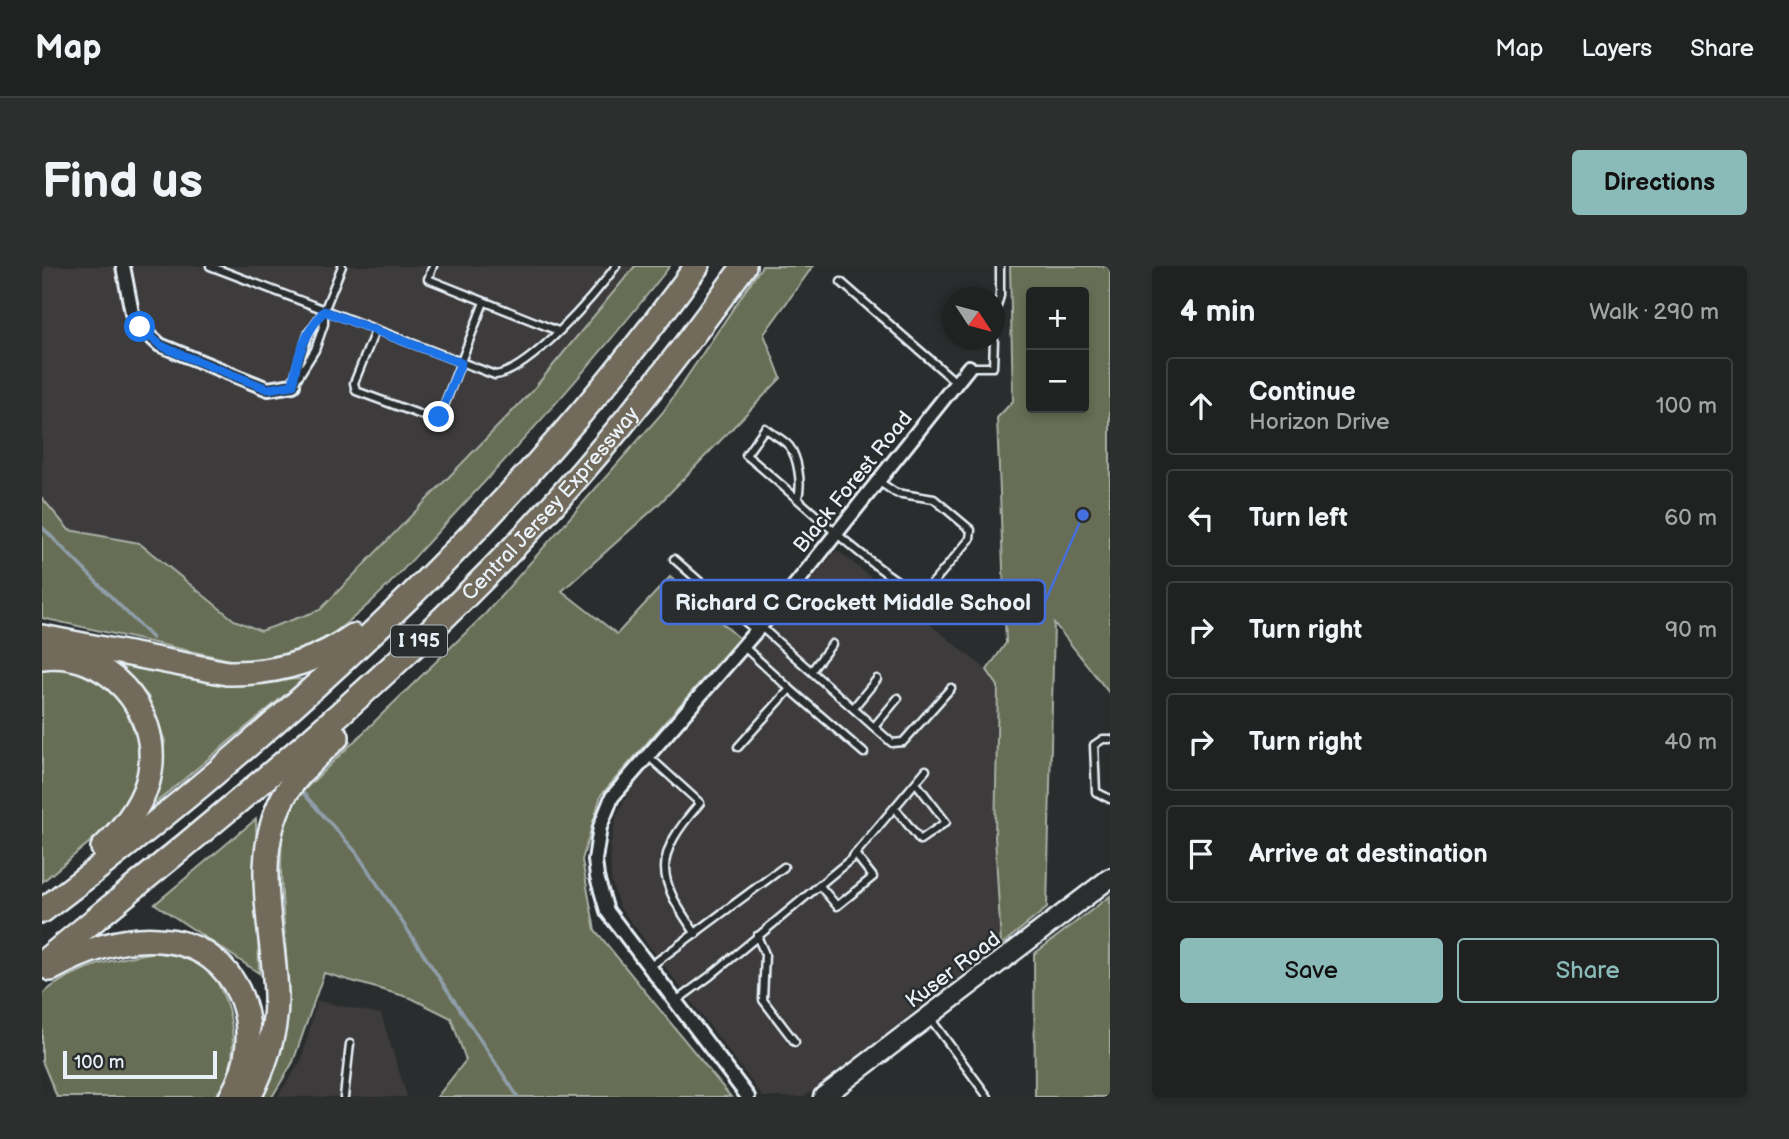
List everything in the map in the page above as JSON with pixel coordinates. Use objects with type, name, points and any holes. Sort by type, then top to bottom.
[{"type":"highway","name":"Central Jersey Expressway","points":[[42,911],[290,708],[407,599],[486,519],[583,411],[696,266]]},
{"type":"highway","name":"Central Jersey Expressway","points":[[42,963],[345,710],[513,548],[621,426],[744,266]]},
{"type":"highway","points":[[42,637],[227,673],[290,667],[320,656],[350,639],[486,519]]},
{"type":"highway","points":[[249,1097],[265,1061],[275,1018],[276,997],[266,857],[269,836],[283,798],[304,769],[391,683],[513,548]]},
{"type":"highway","points":[[42,657],[68,657],[84,661],[123,685],[141,712],[147,728],[151,759],[146,788],[131,816],[109,842],[42,904]]},
{"type":"highway","points":[[42,973],[92,950],[136,940],[176,942],[205,955],[234,985],[249,1023],[247,1059],[231,1097]]},
{"type":"street","points":[[123,266],[132,313],[140,327],[160,345],[268,389],[293,385]]},
{"type":"street","name":"Black Forest Road","points":[[748,1097],[607,911],[595,860],[605,811],[621,783],[758,629],[969,367]]},
{"type":"street","name":"Kuser Road","points":[[833,1094],[1110,878]]},
{"type":"lane","points":[[210,266],[487,373],[503,374],[583,308],[617,266]]},
{"type":"lane","points":[[293,385],[298,358],[309,332],[324,311],[342,266]]},
{"type":"lane","points":[[433,266],[428,279],[558,331]]},
{"type":"lane","points":[[1000,266],[1000,287]]},
{"type":"lane","points":[[841,282],[957,383]]},
{"type":"lane","points":[[375,331],[354,387],[360,393],[430,420],[439,417],[484,302]]},
{"type":"lane","points":[[293,385],[309,363],[321,333],[324,311]]},
{"type":"lane","points":[[969,367],[993,367],[994,350]]},
{"type":"lane","points":[[798,497],[801,490],[790,446],[765,428],[747,455],[798,497],[807,510],[835,535],[914,592],[926,592],[970,539],[971,530],[934,499],[896,493],[878,481]]},
{"type":"lane","points":[[674,559],[812,670],[892,743],[903,743],[951,688]]},
{"type":"lane","points":[[812,670],[832,644]]},
{"type":"lane","points":[[743,646],[864,753]]},
{"type":"lane","points":[[854,707],[877,679]]},
{"type":"lane","points":[[738,747],[790,689]]},
{"type":"lane","points":[[874,727],[898,698]]},
{"type":"lane","points":[[1110,739],[1103,739],[1094,745],[1093,755],[1096,792],[1110,799]]},
{"type":"lane","points":[[647,755],[700,803],[671,841],[664,876],[673,901],[696,934]]},
{"type":"lane","points":[[674,1002],[710,976],[855,854],[926,770]]},
{"type":"lane","points":[[895,808],[920,841],[946,821],[916,783]]},
{"type":"lane","points":[[820,886],[836,906],[873,877],[855,854]]},
{"type":"lane","points":[[648,968],[784,867]]},
{"type":"lane","points":[[757,936],[765,954],[763,1000],[795,1042]]},
{"type":"lane","points":[[929,1017],[988,1097]]},
{"type":"lane","points":[[344,1097],[350,1044]]},
{"type":"shaded area","points":[[42,266],[635,266],[532,391],[320,610],[261,631],[234,620],[139,543],[69,530],[42,498]]},
{"type":"shaded area","points":[[837,550],[987,670],[998,686],[995,836],[1001,945],[804,1097],[763,1097],[619,906],[611,880],[610,846],[617,814],[631,788]]},
{"type":"shaded area","points":[[317,1001],[381,1014],[407,1097],[277,1097],[301,1061]]},
{"type":"green space","points":[[635,266],[670,266],[589,365],[475,492],[380,594],[351,620],[325,638],[288,653],[235,661],[42,618],[42,498],[69,530],[139,543],[234,620],[261,631],[320,610],[532,391]]},
{"type":"green space","points":[[762,266],[813,266],[764,334],[781,378],[658,505],[562,591],[617,634],[670,577],[739,638],[601,795],[582,860],[595,930],[731,1097],[437,1097],[466,1060],[451,1018],[411,998],[324,973],[293,1062],[272,1097],[261,1097],[275,1066],[284,1035],[287,970],[281,871],[282,838],[296,798],[486,613],[663,412]]},
{"type":"green space","points":[[1010,266],[1110,266],[1110,694],[1054,623],[1047,908],[1001,945],[995,836],[998,686],[987,670],[1006,643],[997,418],[1013,401]]},
{"type":"green space","points":[[108,656],[230,681],[304,679],[153,805],[165,741],[148,696]]},
{"type":"green space","points":[[60,662],[116,693],[141,742],[142,776],[115,821],[42,882],[42,667]]},
{"type":"green space","points":[[256,819],[259,973],[155,904]]},
{"type":"green space","points":[[1110,896],[1110,1097],[1035,1097],[1034,954]]},
{"type":"green space","points":[[162,951],[203,964],[222,993],[229,1011],[233,1049],[224,1084],[214,1097],[57,1097],[42,1061],[42,994],[84,969]]},
{"type":"waterway","points":[[42,527],[152,638]]},
{"type":"waterway","points":[[304,794],[356,852],[518,1097]]},
{"type":"place","name":"Richard C Crockett Middle School","points":[[1083,515]]},
{"type":"route","points":[[140,327],[150,338],[175,352],[268,389],[280,389],[293,385],[298,358],[315,321],[324,311],[461,363],[439,417]]}]
